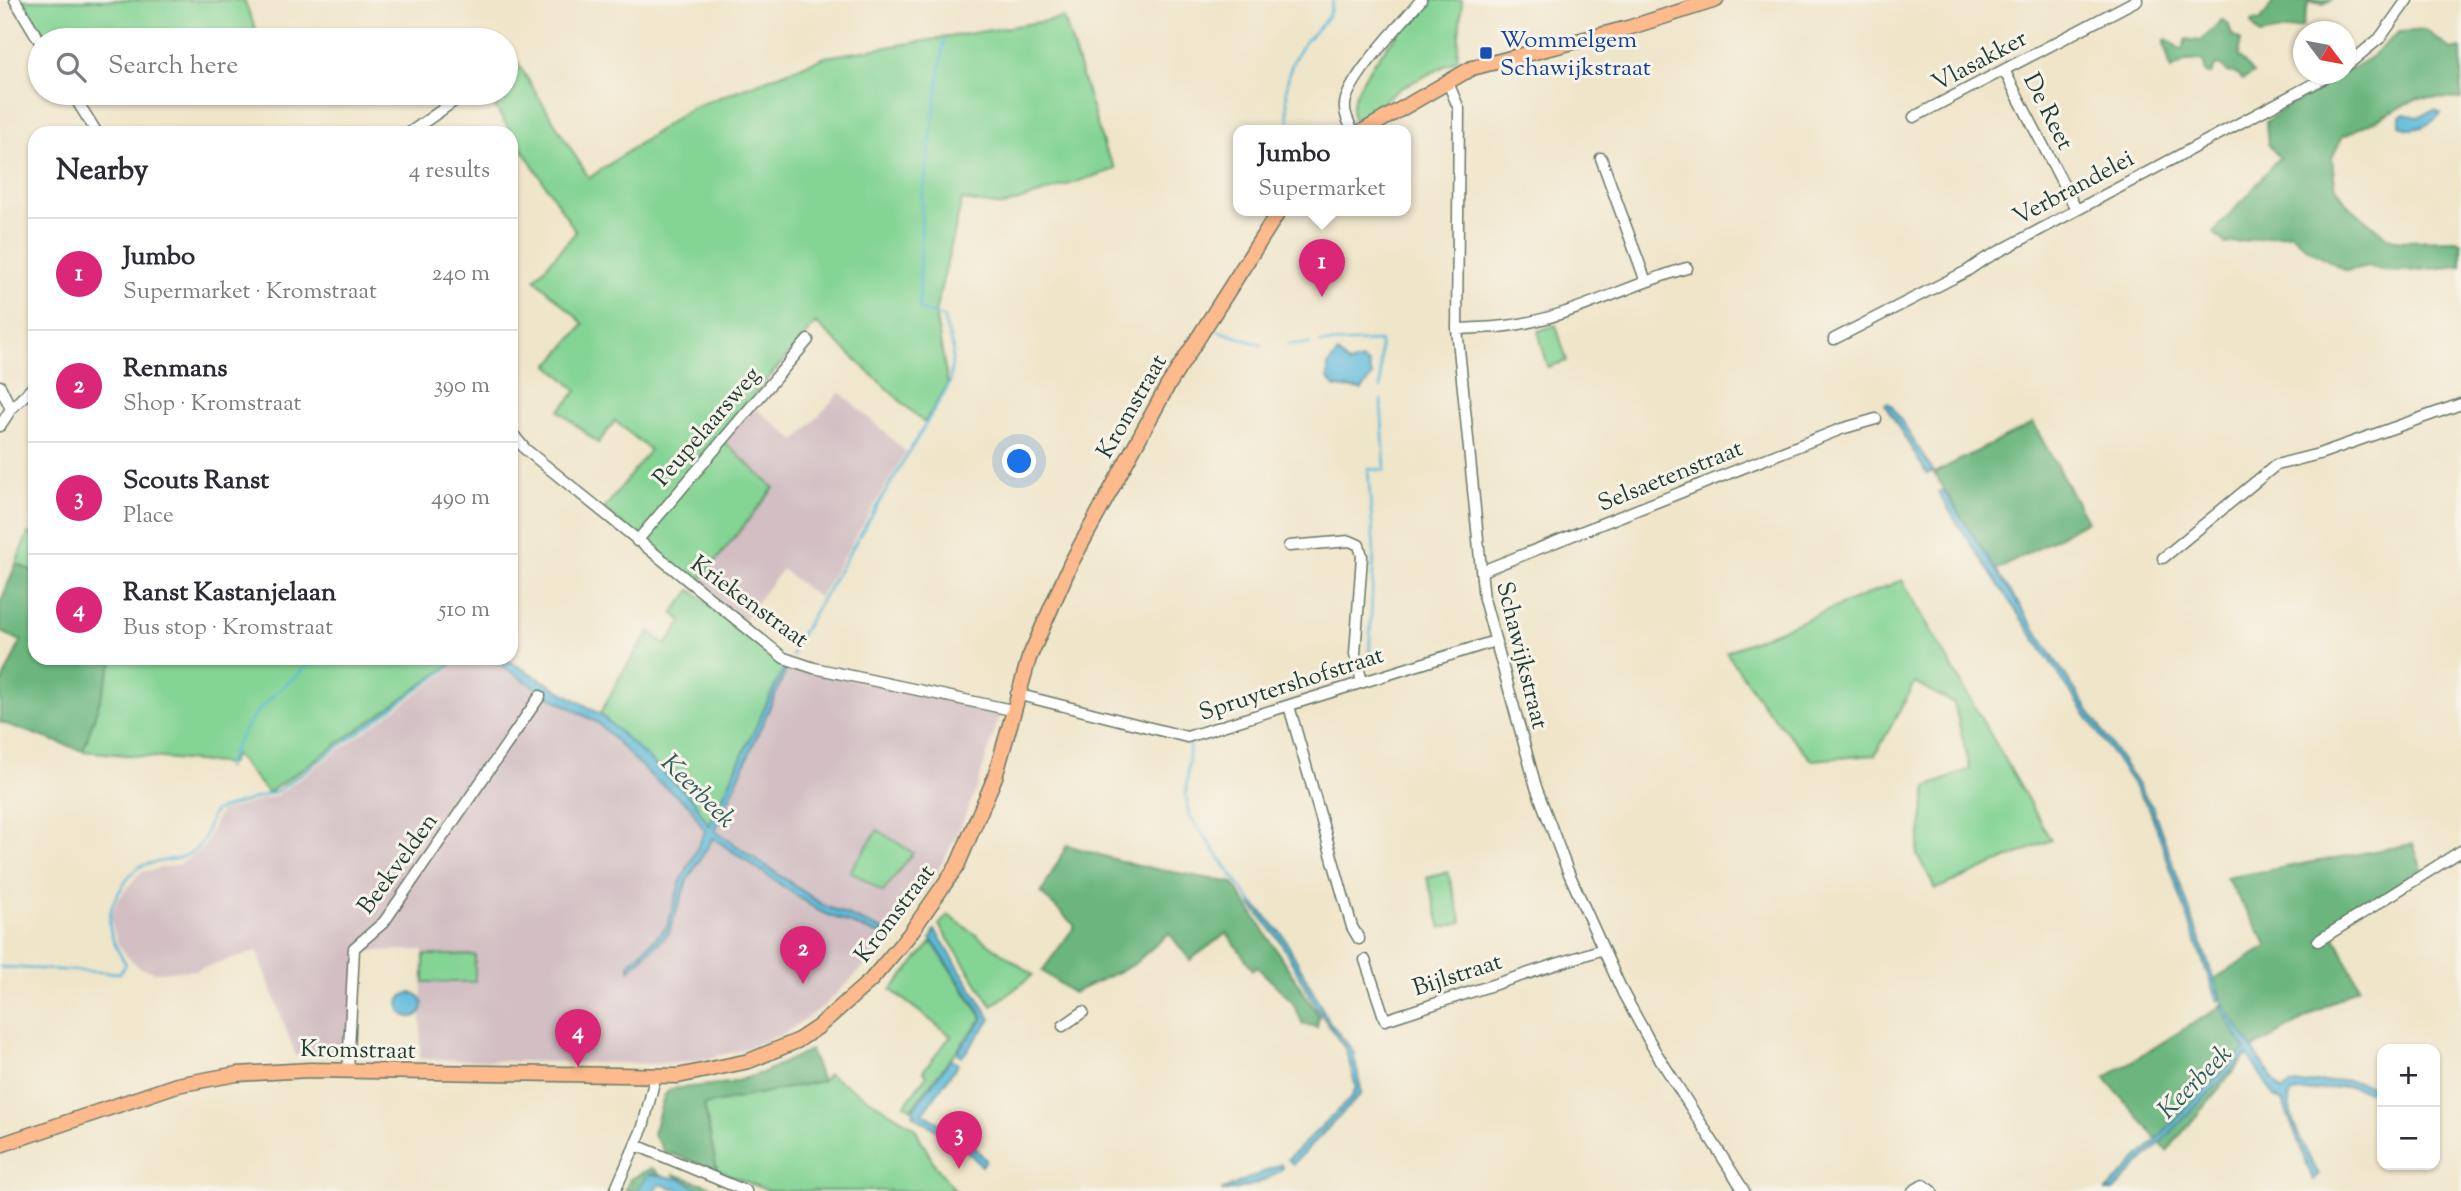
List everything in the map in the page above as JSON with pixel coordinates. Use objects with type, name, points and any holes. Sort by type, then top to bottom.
[{"type":"main road","points":[[1373,125],[1447,80],[1487,63],[1628,28],[1716,0]]},
{"type":"main road","name":"Kromstraat","points":[[0,1145],[121,1103],[208,1078],[273,1070],[655,1078],[724,1068],[773,1053],[818,1027],[871,980],[909,935],[957,866],[988,795],[1016,694],[1051,604],[1124,464],[1201,330],[1276,216]]},
{"type":"street","points":[[15,0],[32,28]]},
{"type":"street","points":[[1351,125],[1345,106],[1347,95],[1371,59],[1421,0]]},
{"type":"street","name":"Vlasakker","points":[[1914,117],[2137,0]]},
{"type":"street","points":[[2356,58],[2379,38],[2407,0]]},
{"type":"street","name":"De Reet","points":[[2004,70],[2076,209]]},
{"type":"street","name":"Schawijkstraat","points":[[1447,80],[1459,114],[1457,329],[1484,599],[1495,641],[1536,787],[1603,949],[1623,993],[1655,1051],[1744,1191]]},
{"type":"street","name":"Verbrandelei","points":[[1834,339],[1967,271],[2076,209],[2313,84]]},
{"type":"street","points":[[80,105],[93,126]]},
{"type":"street","points":[[419,126],[449,105]]},
{"type":"street","points":[[1601,158],[1645,279]]},
{"type":"street","points":[[1457,329],[1507,326],[1558,313],[1645,279],[1687,268]]},
{"type":"street","name":"Peupelaarsweg","points":[[637,541],[808,340]]},
{"type":"street","points":[[0,386],[11,409]]},
{"type":"street","points":[[0,426],[11,409],[28,392]]},
{"type":"street","points":[[2163,558],[2276,465],[2319,454],[2461,404]]},
{"type":"street","name":"Selsaetenstraat","points":[[1482,571],[1841,429],[1876,419]]},
{"type":"street","name":"Kriekenstraat","points":[[518,440],[637,541],[784,657],[797,664],[1012,710]]},
{"type":"street","points":[[1289,546],[1350,541],[1359,545],[1361,568],[1356,654],[1362,682]]},
{"type":"street","name":"Spruytershofstraat","points":[[1016,694],[1187,737],[1495,641]]},
{"type":"street","name":"Beekvelden","points":[[348,1071],[354,948],[384,922],[540,696]]},
{"type":"street","points":[[1289,706],[1352,927],[1359,939]]},
{"type":"street","points":[[2318,942],[2461,850]]},
{"type":"street","name":"Bijlstraat","points":[[1366,960],[1385,1020],[1603,949]]},
{"type":"street","points":[[1063,1026],[1083,1012]]},
{"type":"street","points":[[615,1191],[636,1145],[654,1090],[655,1078]]},
{"type":"street","points":[[636,1145],[746,1191]]},
{"type":"street","points":[[1913,1191],[1923,1185],[1932,1191]]},
{"type":"shaded area","points":[[840,392],[906,452],[819,598],[782,569],[742,622],[694,587],[722,440],[718,436],[748,402],[796,441]]},
{"type":"shaded area","points":[[456,665],[502,665],[589,716],[616,743],[694,806],[728,803],[788,666],[1001,712],[976,790],[956,837],[934,877],[905,918],[859,972],[824,1006],[785,1033],[742,1050],[700,1060],[655,1064],[420,1059],[423,950],[360,951],[355,1056],[296,1056],[257,951],[196,970],[155,972],[140,968],[118,944],[110,918],[117,901],[136,877],[142,872],[180,864],[203,848],[220,812],[277,795]]},
{"type":"green space","points":[[22,0],[244,0],[255,28],[40,28]]},
{"type":"green space","points":[[1428,0],[1462,0],[1457,60],[1399,89],[1356,121],[1353,119],[1352,105],[1367,73]]},
{"type":"green space","points":[[2275,0],[2331,0],[2324,4],[2309,2],[2304,21],[2293,21],[2293,29],[2260,35],[2252,24],[2253,20],[2260,21]]},
{"type":"green space","points":[[1064,18],[1105,150],[1116,169],[1003,206],[962,200],[935,313],[948,385],[924,423],[816,323],[718,436],[774,488],[697,584],[604,509],[650,450],[615,421],[598,443],[559,411],[577,391],[549,365],[584,324],[535,279],[576,232],[518,142],[518,126],[507,126],[494,105],[518,105],[518,64],[589,178],[691,108],[826,57]]},
{"type":"green space","points":[[2222,20],[2228,23],[2232,35],[2241,40],[2238,56],[2253,73],[2243,80],[2234,73],[2227,72],[2221,65],[2215,66],[2211,74],[2206,73],[2203,60],[2186,61],[2171,69],[2164,43],[2166,39],[2182,50],[2186,39],[2200,41]]},
{"type":"green space","points":[[2426,30],[2451,50],[2461,48],[2461,99],[2418,98],[2342,137],[2332,158],[2335,185],[2347,204],[2385,236],[2400,241],[2457,240],[2461,243],[2461,266],[2407,271],[2382,270],[2368,266],[2346,271],[2304,246],[2290,233],[2226,244],[2214,233],[2280,158],[2268,144],[2266,122],[2325,84],[2356,84],[2356,66],[2371,57],[2399,32]]},
{"type":"green space","points":[[1556,325],[1567,361],[1548,367],[1538,331]]},
{"type":"green space","points":[[2033,423],[2087,521],[1996,571],[1934,473]]},
{"type":"green space","points":[[28,533],[28,569],[16,564]]},
{"type":"green space","points":[[16,564],[28,569],[28,665],[112,665],[83,751],[0,722],[0,686],[21,641],[0,631],[0,604]]},
{"type":"green space","points":[[1902,580],[2051,840],[1936,889],[1917,855],[1927,787],[1970,769],[1954,703],[1915,683],[1875,755],[1812,760],[1767,710],[1726,652]]},
{"type":"green space","points":[[691,590],[785,666],[709,827],[694,801],[600,714],[622,673],[650,632],[666,645],[682,621],[673,613]]},
{"type":"green space","points":[[112,665],[450,665],[268,793],[235,755],[230,764],[83,751]]},
{"type":"green space","points":[[878,830],[913,853],[883,892],[850,871]]},
{"type":"green space","points":[[2413,844],[2422,869],[2331,928],[2359,987],[2252,1049],[2167,1151],[2105,1078],[2223,1005],[2214,979],[2268,946],[2226,878]]},
{"type":"green space","points":[[1067,845],[1134,865],[1233,883],[1319,1016],[1317,1027],[1303,1024],[1292,1001],[1257,967],[1253,970],[1227,933],[1190,960],[1169,933],[1133,965],[1073,993],[1042,971],[1075,926],[1041,893]]},
{"type":"green space","points":[[1448,872],[1462,922],[1441,928],[1427,878]]},
{"type":"green space","points":[[948,915],[1033,975],[992,1006],[939,925]]},
{"type":"green space","points":[[932,942],[982,1018],[911,1109],[905,1104],[927,1075],[923,1071],[951,1036],[891,990]]},
{"type":"green space","points":[[424,955],[475,955],[475,982],[424,982]]},
{"type":"green space","points":[[810,1050],[822,1081],[704,1105],[717,1170],[665,1152],[653,1134],[664,1096],[670,1089],[730,1083],[762,1073]]},
{"type":"green space","points":[[828,1074],[914,1127],[936,1167],[956,1191],[769,1191],[717,1170],[704,1105],[822,1081]]},
{"type":"green space","points":[[652,1168],[659,1174],[649,1174],[637,1191],[625,1191],[630,1179]]},
{"type":"green space","points":[[673,1174],[710,1186],[710,1191],[703,1191]]},
{"type":"water","points":[[2435,110],[2441,113],[2426,125],[2408,129],[2400,125],[2400,116],[2404,114],[2418,117]]},
{"type":"water","points":[[1338,353],[1349,364],[1361,360],[1368,364],[1372,376],[1362,390],[1336,387],[1328,379],[1328,365]]},
{"type":"water","points":[[1888,403],[1933,471],[1927,474],[1885,404]]},
{"type":"water","points":[[1943,490],[2153,808],[2221,999],[2217,1001],[2150,810],[1961,529],[1938,492]]},
{"type":"water","points":[[501,665],[516,665],[600,714],[694,801],[709,826],[781,673],[788,666],[715,831],[823,905],[885,931],[885,937],[819,911],[713,838],[687,881],[669,933],[629,970],[629,964],[667,927],[680,883],[705,832],[690,806],[652,777],[598,723],[545,694]]},
{"type":"water","points":[[1253,903],[1282,934],[1329,1021],[1353,1051],[1361,1089],[1361,1094],[1293,1164],[1288,1159],[1351,1098],[1356,1087],[1346,1050],[1318,1010],[1279,939],[1251,905]]},
{"type":"water","points":[[935,930],[991,1019],[962,1057],[958,1053],[960,1048],[984,1018],[931,939]]},
{"type":"water","points":[[411,993],[419,997],[423,1005],[419,1013],[411,1017],[403,1013],[399,1005],[403,997]]},
{"type":"water","points":[[2223,1004],[2281,1091],[2292,1085],[2346,1080],[2377,1087],[2377,1094],[2348,1086],[2291,1093],[2290,1110],[2294,1122],[2319,1175],[2313,1180],[2283,1102],[2275,1097],[2247,1054],[2113,1191],[2106,1191],[2245,1049],[2220,1005]]},
{"type":"water","points":[[951,1059],[958,1064],[923,1113],[973,1145],[986,1160],[982,1166],[963,1147],[913,1115],[914,1108]]},
{"type":"water","points":[[1281,1164],[1283,1168],[1262,1181],[1221,1191]]},
{"type":"water","points":[[649,1174],[681,1179],[703,1191],[681,1191],[661,1184],[652,1191],[637,1191]]},
{"type":"waterway","points":[[1290,125],[1287,106],[1289,72],[1298,51],[1327,18],[1333,0]]},
{"type":"waterway","points":[[792,656],[796,643],[950,383],[953,349],[943,317],[919,309],[922,201],[944,41]]},
{"type":"waterway","points":[[1219,331],[1262,345]]},
{"type":"waterway","points":[[1321,343],[1380,341],[1381,388]]},
{"type":"waterway","points":[[1289,344],[1310,344]]},
{"type":"waterway","points":[[1369,661],[1374,551],[1368,469],[1385,470],[1381,400]]},
{"type":"waterway","points":[[226,768],[243,731],[253,718],[308,665]]},
{"type":"waterway","points":[[0,967],[120,973],[126,964],[111,934],[110,916],[116,896],[136,870],[141,866],[189,854],[203,841],[215,811],[277,791],[452,665]]},
{"type":"waterway","points":[[1190,742],[1186,796],[1189,815],[1254,906]]},
{"type":"place","name":"Wommelgem Schawijkstraat","points":[[1486,53]]},
{"type":"place","name":"Jumbo","points":[[1322,297]]},
{"type":"place","name":"Renmans","points":[[803,984]]},
{"type":"place","name":"Ranst Kastanjelaan","points":[[578,1067]]},
{"type":"place","name":"Scouts Ranst","points":[[959,1169]]},
{"type":"water label","name":"Keerbeek","points":[[699,790]]},
{"type":"water label","name":"Keerbeek","points":[[2194,1081]]}]
